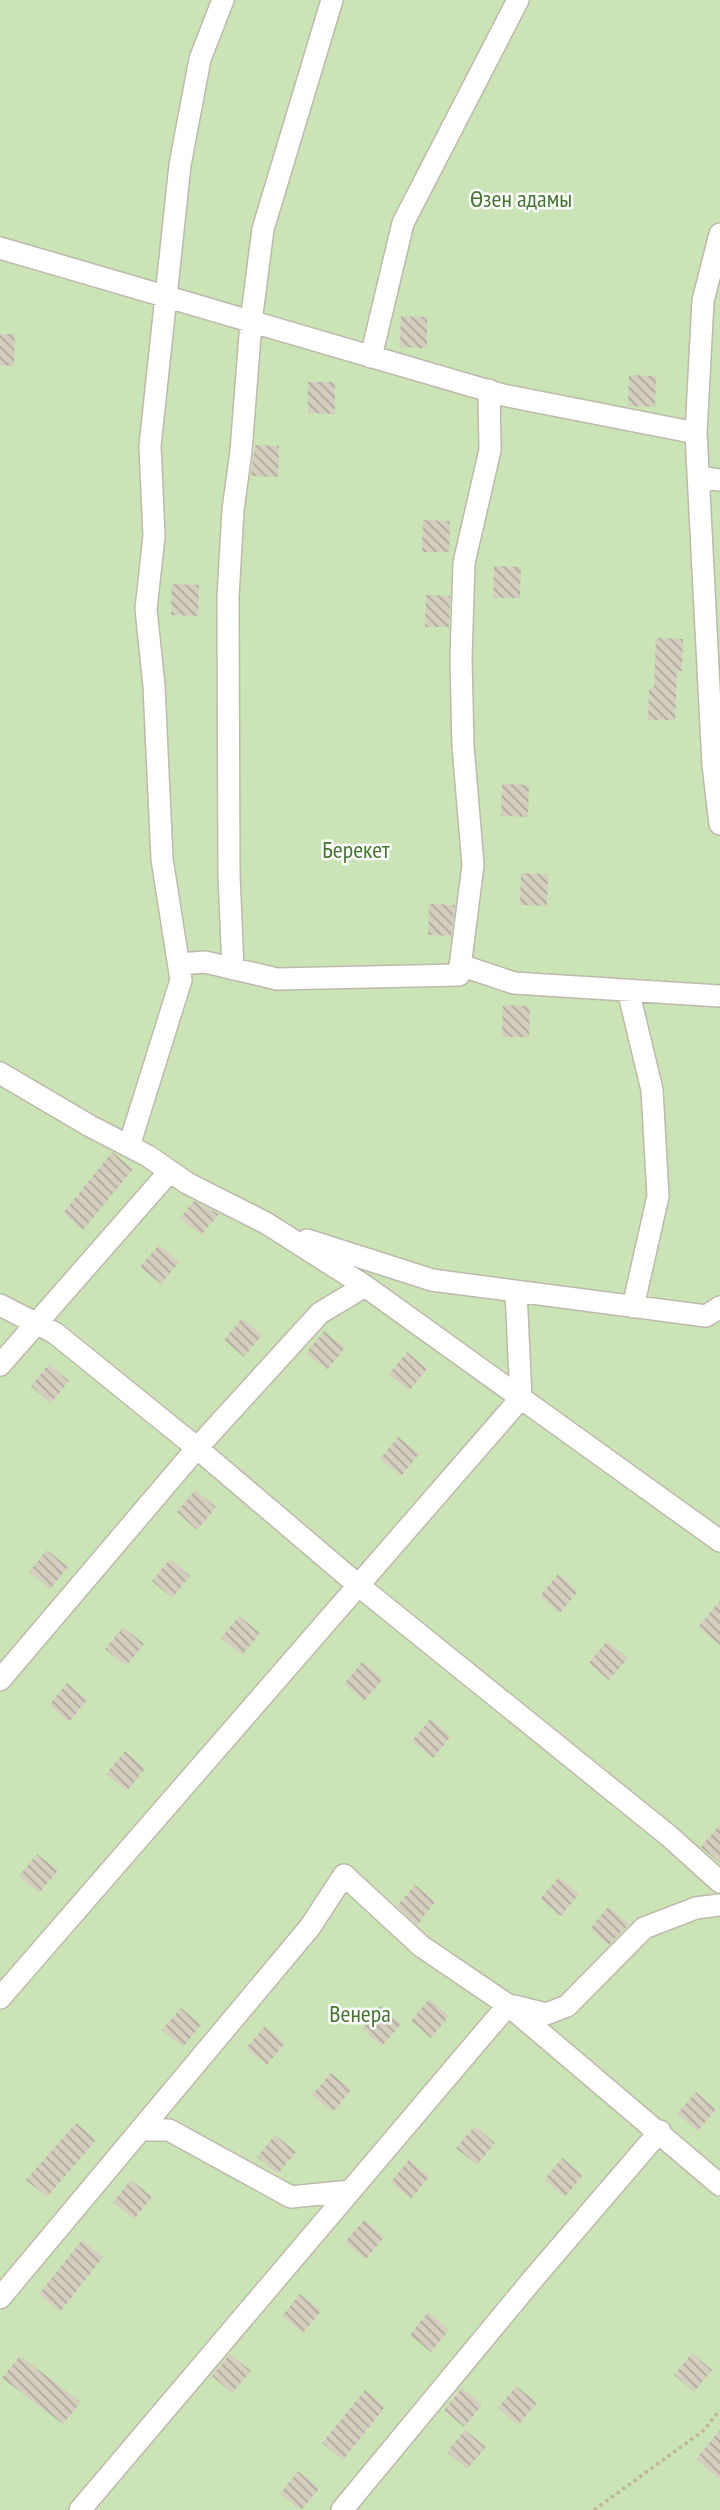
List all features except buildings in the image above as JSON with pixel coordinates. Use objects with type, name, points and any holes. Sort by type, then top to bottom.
[{"type":"street","points":[[129,1146],[181,980],[162,859],[154,686],[146,609],[154,536],[150,446],[180,165],[200,60],[223,0]]},
{"type":"street","points":[[233,970],[229,875],[228,597],[233,510],[241,451],[251,322],[263,229],[332,0]]},
{"type":"street","points":[[371,357],[403,223],[519,0]]},
{"type":"street","points":[[720,234],[703,301],[696,433],[709,479],[713,765],[720,824]]},
{"type":"street","points":[[0,248],[489,390],[696,433]]},
{"type":"street","points":[[459,970],[474,865],[462,696],[464,563],[490,450],[489,390]]},
{"type":"street","points":[[178,964],[205,962],[277,979],[459,970],[514,983],[720,996]]},
{"type":"street","points":[[628,990],[652,1090],[658,1196],[634,1307]]},
{"type":"street","points":[[0,1073],[278,1230],[365,1286],[720,1541]]},
{"type":"street","points":[[0,1365],[170,1171]]},
{"type":"street","points":[[278,1230],[432,1280],[715,1317]]},
{"type":"street","points":[[0,1680],[197,1448],[320,1313],[365,1286]]},
{"type":"street","points":[[0,1998],[521,1398],[516,1291]]},
{"type":"street","points":[[0,1305],[55,1333],[197,1448],[358,1586],[669,1836],[720,1882]]},
{"type":"street","points":[[0,2298],[310,1927],[345,1875],[421,1946],[508,2005],[660,2131],[720,2185]]},
{"type":"street","points":[[508,2005],[546,2014],[567,2006],[644,1928],[696,1908],[720,1905]]},
{"type":"street","points":[[80,2510],[508,2005]]},
{"type":"street","points":[[140,2130],[169,2130],[291,2197],[350,2191]]},
{"type":"street","points":[[342,2510],[533,2278],[660,2131]]},
{"type":"path","points":[[594,2510],[704,2431],[720,2410]]},
{"type":"green space","points":[[0,0],[720,0],[720,2510],[0,2510]]},
{"type":"park label","name":"Өзен адамы","points":[[521,198]]},
{"type":"park label","name":"Берекет","points":[[356,849]]},
{"type":"park label","name":"Венера","points":[[360,2013]]}]
